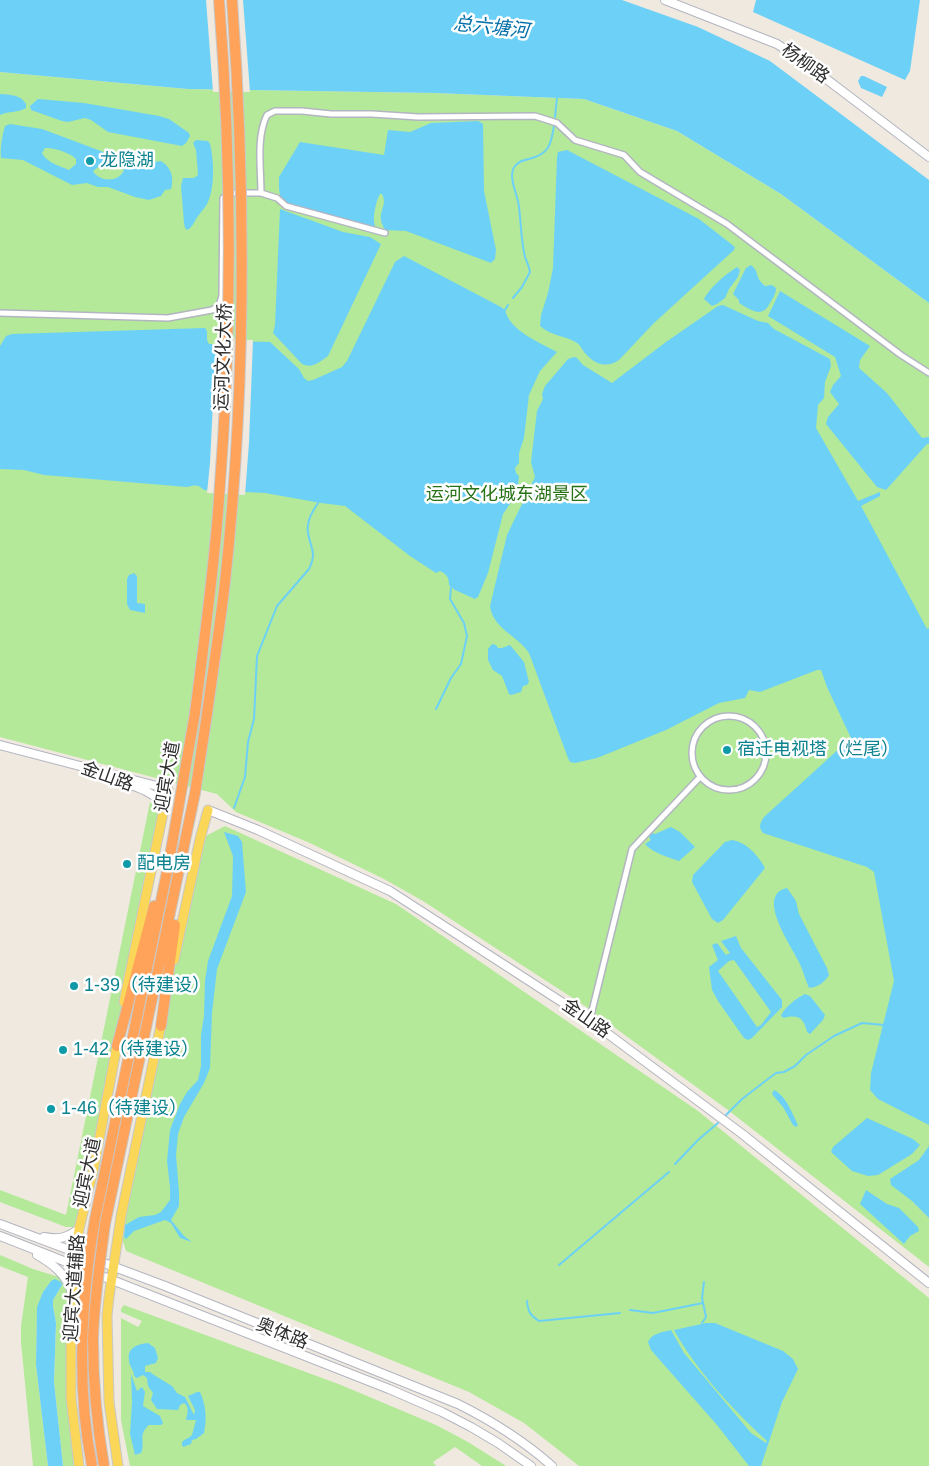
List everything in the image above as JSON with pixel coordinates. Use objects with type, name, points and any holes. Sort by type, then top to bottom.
[{"type":"highway","name":"运河文化大桥","points":[[195,714],[211,590],[219,500],[224,437],[229,315],[230,217],[228,152],[219,0]]},
{"type":"highway","name":"运河文化大桥","points":[[207,714],[225,583],[240,386],[243,209],[232,0]]},
{"type":"highway","name":"迎宾大道","points":[[92,1466],[85,1409],[83,1365],[83,1325],[87,1273],[95,1219],[168,867],[195,714]]},
{"type":"highway","name":"迎宾大道","points":[[104,1466],[96,1412],[93,1340],[96,1292],[106,1224],[195,794],[207,714]]},
{"type":"highway","points":[[161,1026],[176,916],[198,800],[201,755]]},
{"type":"highway","points":[[117,1046],[152,915],[187,761]]},
{"type":"main road","name":"迎宾大道辅路","points":[[79,1466],[71,1398],[73,1295],[79,1230],[94,1167],[123,1006],[168,789]]},
{"type":"main road","name":"迎宾大道辅路","points":[[118,1466],[109,1402],[107,1316],[111,1280],[121,1216],[198,848],[208,810]]},
{"type":"street","name":"杨柳路","points":[[665,0],[777,44],[800,59],[929,157]]},
{"type":"street","points":[[261,193],[261,141],[264,122],[267,115],[275,111],[418,117],[536,116],[557,123],[575,140],[624,155],[640,172],[727,224],[901,355],[929,373]]},
{"type":"street","points":[[0,313],[168,318],[212,310],[219,306],[222,296],[223,198],[230,193],[261,193],[277,198],[286,206],[385,233]]},
{"type":"street","points":[[731,717],[747,721],[756,728],[766,749],[765,761],[761,772],[753,781],[743,787],[732,790],[714,787],[700,777],[692,756],[693,745],[698,734],[705,726],[714,720],[731,717]]},
{"type":"street","name":"金山路","points":[[0,745],[168,789]]},
{"type":"street","name":"金山路","points":[[73,765],[153,794],[164,807]]},
{"type":"street","points":[[588,1019],[591,1015],[632,849],[700,777]]},
{"type":"street","name":"金山路","points":[[208,810],[266,834],[390,891],[588,1019],[741,1133],[929,1283]]},
{"type":"street","name":"奥体路","points":[[0,1224],[171,1289],[458,1404],[487,1419],[513,1436],[552,1466]]},
{"type":"street","points":[[22,1232],[56,1239],[66,1237],[79,1230]]},
{"type":"street","name":"奥体路","points":[[0,1236],[384,1387],[442,1412],[498,1443],[531,1466]]},
{"type":"street","points":[[18,1243],[48,1261],[60,1272],[70,1285],[73,1295]]},
{"type":"green space","name":"运河文化城东湖景区","points":[[0,72],[188,89],[435,93],[584,99],[677,131],[781,194],[929,303],[929,1267],[728,1110],[585,1006],[423,901],[384,879],[310,843],[236,812],[217,794],[0,737]]},
{"type":"green space","points":[[150,802],[165,816],[166,824],[77,1220],[74,1227],[66,1227],[0,1202],[0,1190],[66,1215]]},
{"type":"green space","points":[[225,826],[396,904],[698,1111],[929,1298],[929,1466],[579,1466],[524,1423],[469,1392],[126,1251],[117,1222],[198,840]]},
{"type":"green space","points":[[0,1255],[33,1269],[59,1277],[65,1283],[72,1299],[71,1382],[81,1466],[63,1466],[54,1382],[56,1323],[53,1300],[62,1285],[51,1281],[43,1292],[37,1316],[36,1365],[48,1466],[33,1466],[21,1342],[21,1326],[28,1277],[0,1266]]},
{"type":"green space","points":[[124,1305],[341,1385],[436,1425],[468,1442],[506,1466],[482,1466],[455,1447],[433,1462],[436,1466],[130,1466],[121,1420],[121,1318],[138,1327],[142,1321],[121,1312]]},
{"type":"water","name":"总六塘河","points":[[0,0],[622,0],[698,27],[770,61],[929,180],[929,303],[781,194],[677,131],[584,99],[435,93],[188,89],[0,72]]},
{"type":"water","points":[[756,0],[920,0],[910,71],[905,80],[753,12]]},
{"type":"water","points":[[861,76],[887,87],[882,97],[861,88],[858,81]]},
{"type":"water","points":[[0,94],[21,98],[26,104],[26,108],[0,115]]},
{"type":"water","points":[[38,99],[84,103],[159,116],[169,119],[189,133],[190,136],[182,146],[108,132],[85,118],[68,122],[62,121],[31,110],[30,106]]},
{"type":"water","points":[[478,121],[483,124],[484,191],[496,250],[495,259],[491,263],[406,231],[385,230],[381,218],[384,203],[382,194],[380,194],[376,205],[375,226],[372,230],[281,201],[279,177],[300,142],[384,155],[388,130],[410,132],[431,123]]},
{"type":"water","points":[[10,124],[42,129],[125,160],[147,163],[161,161],[168,167],[171,174],[171,189],[165,190],[161,196],[149,200],[108,187],[98,187],[87,183],[72,185],[23,160],[1,158],[5,126]],"holes":[[[45,148],[57,149],[70,155],[76,159],[76,164],[69,170],[54,164],[42,153]],[[101,165],[120,167],[124,170],[114,179],[104,179],[93,171]]]},
{"type":"water","points":[[196,140],[208,141],[210,144],[213,181],[207,204],[193,225],[187,230],[184,223],[181,186],[183,178],[194,178],[198,175],[196,150],[193,143]]},
{"type":"water","points":[[567,150],[699,219],[735,247],[734,250],[654,323],[619,360],[605,365],[592,360],[577,343],[549,332],[540,326],[553,268],[557,157],[558,152]]},
{"type":"water","points":[[280,209],[343,232],[370,237],[381,244],[328,356],[309,366],[302,364],[273,333],[275,325]]},
{"type":"water","points":[[404,256],[501,307],[519,330],[557,352],[540,371],[529,395],[524,438],[519,453],[519,463],[515,468],[519,476],[518,485],[512,501],[503,514],[488,573],[478,597],[475,599],[455,590],[449,585],[448,578],[444,573],[440,571],[436,573],[410,556],[345,506],[265,493],[204,490],[196,486],[187,487],[44,475],[24,470],[0,469],[0,346],[6,336],[12,334],[205,328],[209,344],[229,341],[270,342],[299,369],[304,378],[308,381],[313,380],[342,367],[347,361],[395,262]]},
{"type":"water","points":[[751,265],[765,286],[772,285],[776,288],[767,308],[760,312],[756,312],[739,303],[739,300],[733,294],[746,268]]},
{"type":"water","points":[[737,267],[740,270],[738,277],[725,298],[712,306],[704,299],[707,294],[719,281]]},
{"type":"water","points":[[780,291],[870,346],[860,360],[859,368],[887,393],[922,438],[929,437],[929,444],[886,490],[877,487],[826,424],[828,417],[839,404],[830,392],[841,376],[835,357],[768,316]]},
{"type":"water","points":[[723,305],[758,321],[768,323],[774,329],[830,359],[831,366],[825,382],[824,398],[818,405],[816,428],[858,501],[880,492],[880,496],[861,506],[927,629],[929,628],[929,1125],[878,1099],[870,1090],[871,1073],[894,981],[874,872],[867,867],[763,833],[760,829],[764,817],[851,738],[821,670],[760,692],[749,690],[745,698],[719,703],[666,730],[597,758],[575,763],[570,762],[568,758],[529,653],[500,626],[492,614],[490,606],[507,535],[535,477],[531,462],[537,411],[543,399],[542,394],[545,386],[568,359],[574,357],[583,365],[612,383],[666,342],[718,306]]},
{"type":"water","points":[[134,573],[137,576],[137,603],[145,604],[145,613],[130,610],[127,604],[127,579],[129,575]]},
{"type":"water","points":[[492,644],[498,648],[510,645],[524,662],[529,682],[523,686],[521,692],[509,694],[502,676],[493,670],[488,660],[488,649]]},
{"type":"water","points":[[671,827],[680,832],[695,847],[679,861],[656,852],[645,844],[651,840],[648,835]]},
{"type":"water","points":[[224,832],[238,836],[242,842],[246,892],[217,969],[212,1013],[210,1068],[204,1083],[184,1117],[178,1134],[176,1155],[179,1206],[171,1220],[184,1236],[192,1242],[180,1238],[171,1223],[165,1220],[134,1231],[126,1239],[124,1237],[125,1225],[139,1217],[155,1215],[161,1212],[170,1200],[167,1161],[170,1130],[180,1104],[187,1092],[198,1080],[201,1066],[201,1035],[208,961],[232,896],[233,856]]},
{"type":"water","points":[[732,840],[742,843],[751,850],[765,868],[723,920],[718,923],[712,919],[692,882],[693,875],[725,842]]},
{"type":"water","points":[[787,888],[796,901],[799,914],[829,975],[820,984],[809,988],[799,962],[783,933],[775,910],[774,900],[778,892]]},
{"type":"water","points":[[736,936],[741,948],[782,1000],[782,1007],[748,1040],[744,1038],[712,990],[709,967],[718,960],[712,945],[717,943],[726,955],[730,953],[721,941]],"holes":[[[734,960],[771,1012],[761,1025],[757,1027],[718,971],[729,961]]]},
{"type":"water","points":[[805,994],[810,996],[825,1015],[823,1020],[810,1034],[800,1018],[784,1018],[781,1016],[788,1006]]},
{"type":"water","points":[[774,1090],[782,1096],[788,1105],[798,1125],[796,1127],[772,1094]]},
{"type":"water","points":[[867,1118],[913,1139],[920,1145],[912,1154],[878,1175],[868,1176],[852,1171],[831,1152],[833,1147]]},
{"type":"water","points":[[929,1146],[929,1218],[912,1201],[891,1185],[890,1179],[919,1160]]},
{"type":"water","points":[[866,1190],[887,1204],[899,1208],[918,1227],[919,1231],[910,1236],[904,1244],[860,1204]]},
{"type":"water","points":[[55,1279],[61,1282],[62,1285],[53,1300],[53,1306],[56,1323],[54,1382],[63,1466],[48,1466],[36,1365],[37,1307],[43,1292],[51,1281]]},
{"type":"water","points":[[706,1323],[715,1323],[783,1351],[793,1359],[798,1369],[782,1402],[761,1466],[749,1466],[717,1425],[651,1350],[648,1342],[655,1335],[671,1330],[684,1353],[751,1433],[766,1443],[767,1441],[728,1403],[704,1375],[674,1330]]},
{"type":"water","points":[[148,1343],[155,1348],[158,1358],[156,1363],[145,1366],[145,1372],[150,1372],[185,1397],[194,1415],[195,1410],[188,1396],[200,1392],[205,1407],[205,1428],[204,1433],[192,1440],[191,1444],[183,1447],[182,1444],[183,1441],[192,1435],[196,1420],[186,1420],[187,1406],[184,1403],[180,1405],[178,1410],[157,1409],[151,1400],[153,1393],[148,1386],[147,1378],[143,1375],[137,1378],[134,1376],[129,1362],[130,1352],[140,1344]]},
{"type":"water","points":[[131,1374],[137,1391],[142,1387],[145,1392],[143,1406],[160,1416],[163,1423],[161,1425],[149,1425],[145,1429],[141,1453],[135,1455],[130,1434]]},
{"type":"pier","points":[[206,0],[243,0],[250,92],[213,92]]},
{"type":"pier","points":[[222,336],[229,339],[253,340],[245,495],[207,493],[216,341]]},
{"type":"waterway","points":[[555,117],[557,97]]},
{"type":"waterway","points":[[513,298],[522,287],[530,272],[525,257],[519,207],[512,180],[513,170],[523,160],[536,157],[548,148],[554,126]]},
{"type":"waterway","points":[[505,310],[508,305]]},
{"type":"waterway","points":[[234,808],[245,777],[248,742],[254,719],[257,656],[277,606],[309,569],[313,559],[308,525],[318,503]]},
{"type":"waterway","points":[[436,709],[451,678],[461,664],[467,636],[464,623],[450,599],[451,587]]},
{"type":"waterway","points":[[726,1115],[742,1099],[776,1073],[784,1072],[795,1066],[806,1055],[834,1036],[862,1023],[884,1025]]},
{"type":"waterway","points":[[675,1164],[718,1123]]},
{"type":"waterway","points":[[559,1265],[669,1172]]},
{"type":"waterway","points":[[702,1323],[706,1317],[702,1298],[704,1282]]},
{"type":"waterway","points":[[527,1301],[530,1313],[539,1321],[620,1313]]},
{"type":"waterway","points":[[630,1310],[653,1313],[703,1303]]},
{"type":"place","name":"龙隐湖","points":[[90,161]]},
{"type":"place","name":"宿迁电视塔（烂尾）","points":[[727,750]]},
{"type":"place","name":"配电房","points":[[127,864]]},
{"type":"place","name":"1-39（待建设）","points":[[74,986]]},
{"type":"place","name":"1-42（待建设）","points":[[63,1050]]},
{"type":"place","name":"1-46（待建设）","points":[[51,1109]]}]
